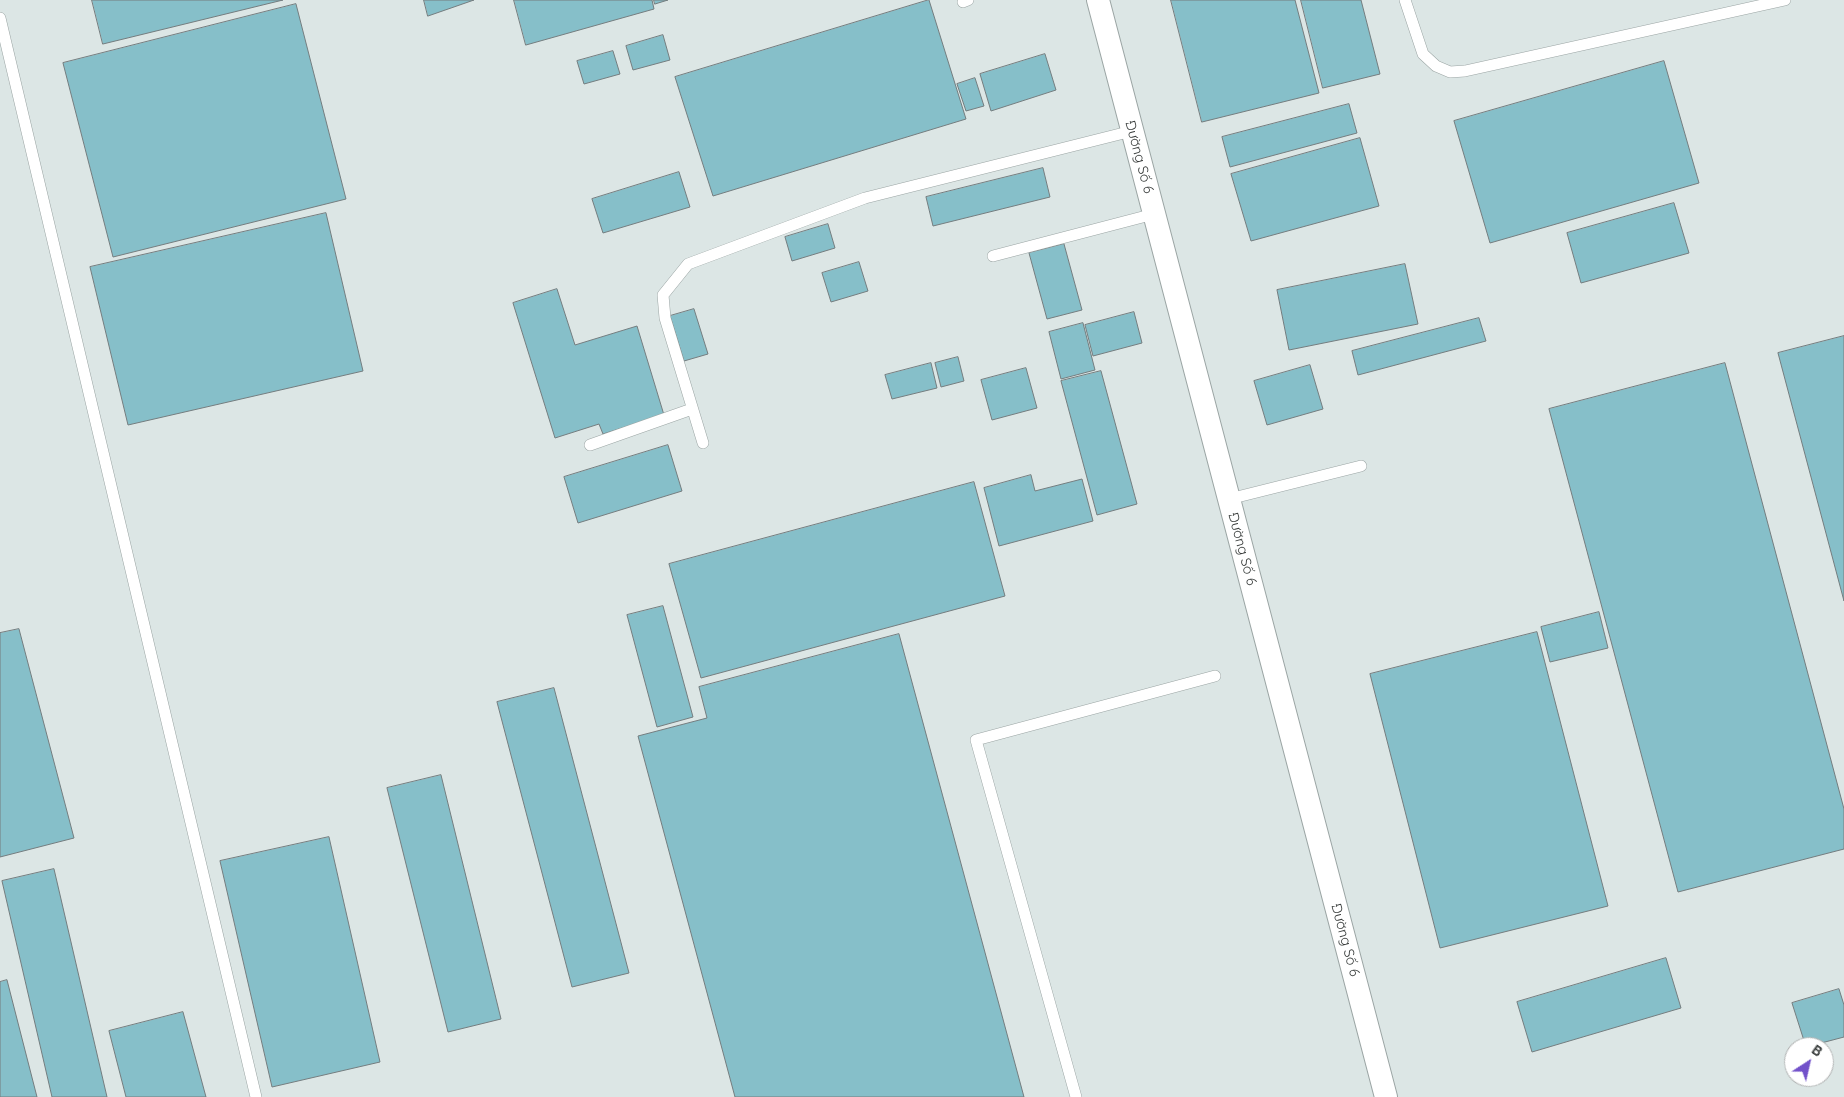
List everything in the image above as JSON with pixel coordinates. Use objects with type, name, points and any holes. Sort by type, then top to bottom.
[{"type":"street","name":"Đường Số 6","points":[[1098,0],[1386,1097]]},
{"type":"lane","points":[[1405,0],[1423,54],[1436,66],[1450,72],[1465,71],[1785,0]]},
{"type":"lane","points":[[0,18],[256,1097]]},
{"type":"lane","points":[[703,443],[665,318],[663,294],[688,264],[865,198],[1132,131]]},
{"type":"lane","points":[[992,256],[1154,214]]},
{"type":"lane","points":[[590,445],[692,409]]},
{"type":"lane","points":[[1229,499],[1361,466]]},
{"type":"lane","points":[[1076,1097],[976,740],[1215,676]]},
{"type":"building","points":[[92,0],[283,0],[103,44]]},
{"type":"building","points":[[424,0],[474,0],[428,16]]},
{"type":"building","points":[[514,0],[652,0],[654,9],[526,45]]},
{"type":"building","points":[[654,0],[668,0],[655,4]]},
{"type":"building","points":[[929,0],[966,119],[713,196],[675,77]]},
{"type":"building","points":[[1171,0],[1295,0],[1319,93],[1202,122]]},
{"type":"building","points":[[1301,0],[1361,0],[1380,74],[1323,88]]},
{"type":"building","points":[[296,4],[346,199],[113,257],[63,63]]},
{"type":"building","points":[[663,35],[670,60],[633,70],[626,46]]},
{"type":"building","points":[[613,51],[620,74],[584,84],[577,61]]},
{"type":"building","points":[[1045,54],[1056,90],[991,111],[980,74]]},
{"type":"building","points":[[1664,61],[1699,183],[1490,243],[1454,121]]},
{"type":"building","points":[[975,78],[984,106],[966,111],[957,84]]},
{"type":"building","points":[[1349,104],[1357,133],[1230,167],[1222,137]]},
{"type":"building","points":[[1360,138],[1379,206],[1251,241],[1231,174]]},
{"type":"building","points":[[1043,168],[1050,197],[933,226],[926,197]]},
{"type":"building","points":[[679,172],[690,207],[603,233],[592,199]]},
{"type":"building","points":[[1674,203],[1689,253],[1581,283],[1567,233]]},
{"type":"building","points":[[326,213],[363,371],[128,425],[90,267]]},
{"type":"building","points":[[828,224],[835,248],[792,261],[785,237]]},
{"type":"building","points":[[1064,244],[1082,310],[1047,319],[1029,253]]},
{"type":"building","points":[[859,262],[868,291],[831,302],[822,273]]},
{"type":"building","points":[[1405,264],[1418,324],[1289,350],[1277,290]]},
{"type":"building","points":[[557,289],[575,345],[637,326],[664,415],[603,434],[599,424],[555,438],[513,303]]},
{"type":"building","points":[[694,309],[708,354],[684,361],[670,316]]},
{"type":"building","points":[[1134,312],[1142,343],[1093,356],[1085,325]]},
{"type":"building","points":[[1479,318],[1486,341],[1358,375],[1352,351]]},
{"type":"building","points":[[1083,323],[1095,370],[1061,379],[1049,332]]},
{"type":"building","points":[[1844,336],[1844,601],[1778,353]]},
{"type":"building","points":[[958,357],[964,381],[941,387],[935,363]]},
{"type":"building","points":[[931,363],[937,388],[892,399],[885,375]]},
{"type":"building","points":[[1725,363],[1844,809],[1844,849],[1678,892],[1549,409]]},
{"type":"building","points":[[1310,365],[1323,409],[1267,425],[1254,381]]},
{"type":"building","points":[[1026,368],[1037,408],[992,420],[981,380]]},
{"type":"building","points":[[1101,371],[1137,504],[1097,515],[1061,381]]},
{"type":"building","points":[[668,445],[682,491],[578,523],[564,477]]},
{"type":"building","points":[[1031,475],[1035,491],[1082,479],[1093,521],[999,546],[984,488]]},
{"type":"building","points":[[974,482],[1005,596],[701,678],[669,564]]},
{"type":"building","points":[[663,606],[693,717],[657,727],[627,615]]},
{"type":"building","points":[[1599,612],[1608,648],[1550,662],[1541,627]]},
{"type":"building","points":[[19,629],[74,838],[0,857],[0,633]]},
{"type":"building","points":[[1537,632],[1608,906],[1440,948],[1370,674]]},
{"type":"building","points":[[899,634],[1024,1097],[735,1097],[638,736],[707,718],[699,687]]},
{"type":"building","points":[[554,688],[629,973],[572,987],[497,702]]},
{"type":"building","points":[[441,775],[501,1019],[448,1032],[387,788]]},
{"type":"building","points":[[329,837],[380,1062],[272,1087],[220,861]]},
{"type":"building","points":[[54,869],[107,1097],[52,1097],[2,881]]},
{"type":"building","points":[[1666,958],[1681,1008],[1532,1052],[1517,1002]]},
{"type":"building","points":[[7,980],[37,1097],[0,1097],[0,982]]},
{"type":"building","points":[[1839,989],[1844,1005],[1844,1037],[1834,1040],[1834,1037],[1803,1037],[1792,1003]]},
{"type":"building","points":[[183,1012],[206,1097],[126,1097],[109,1031]]}]
